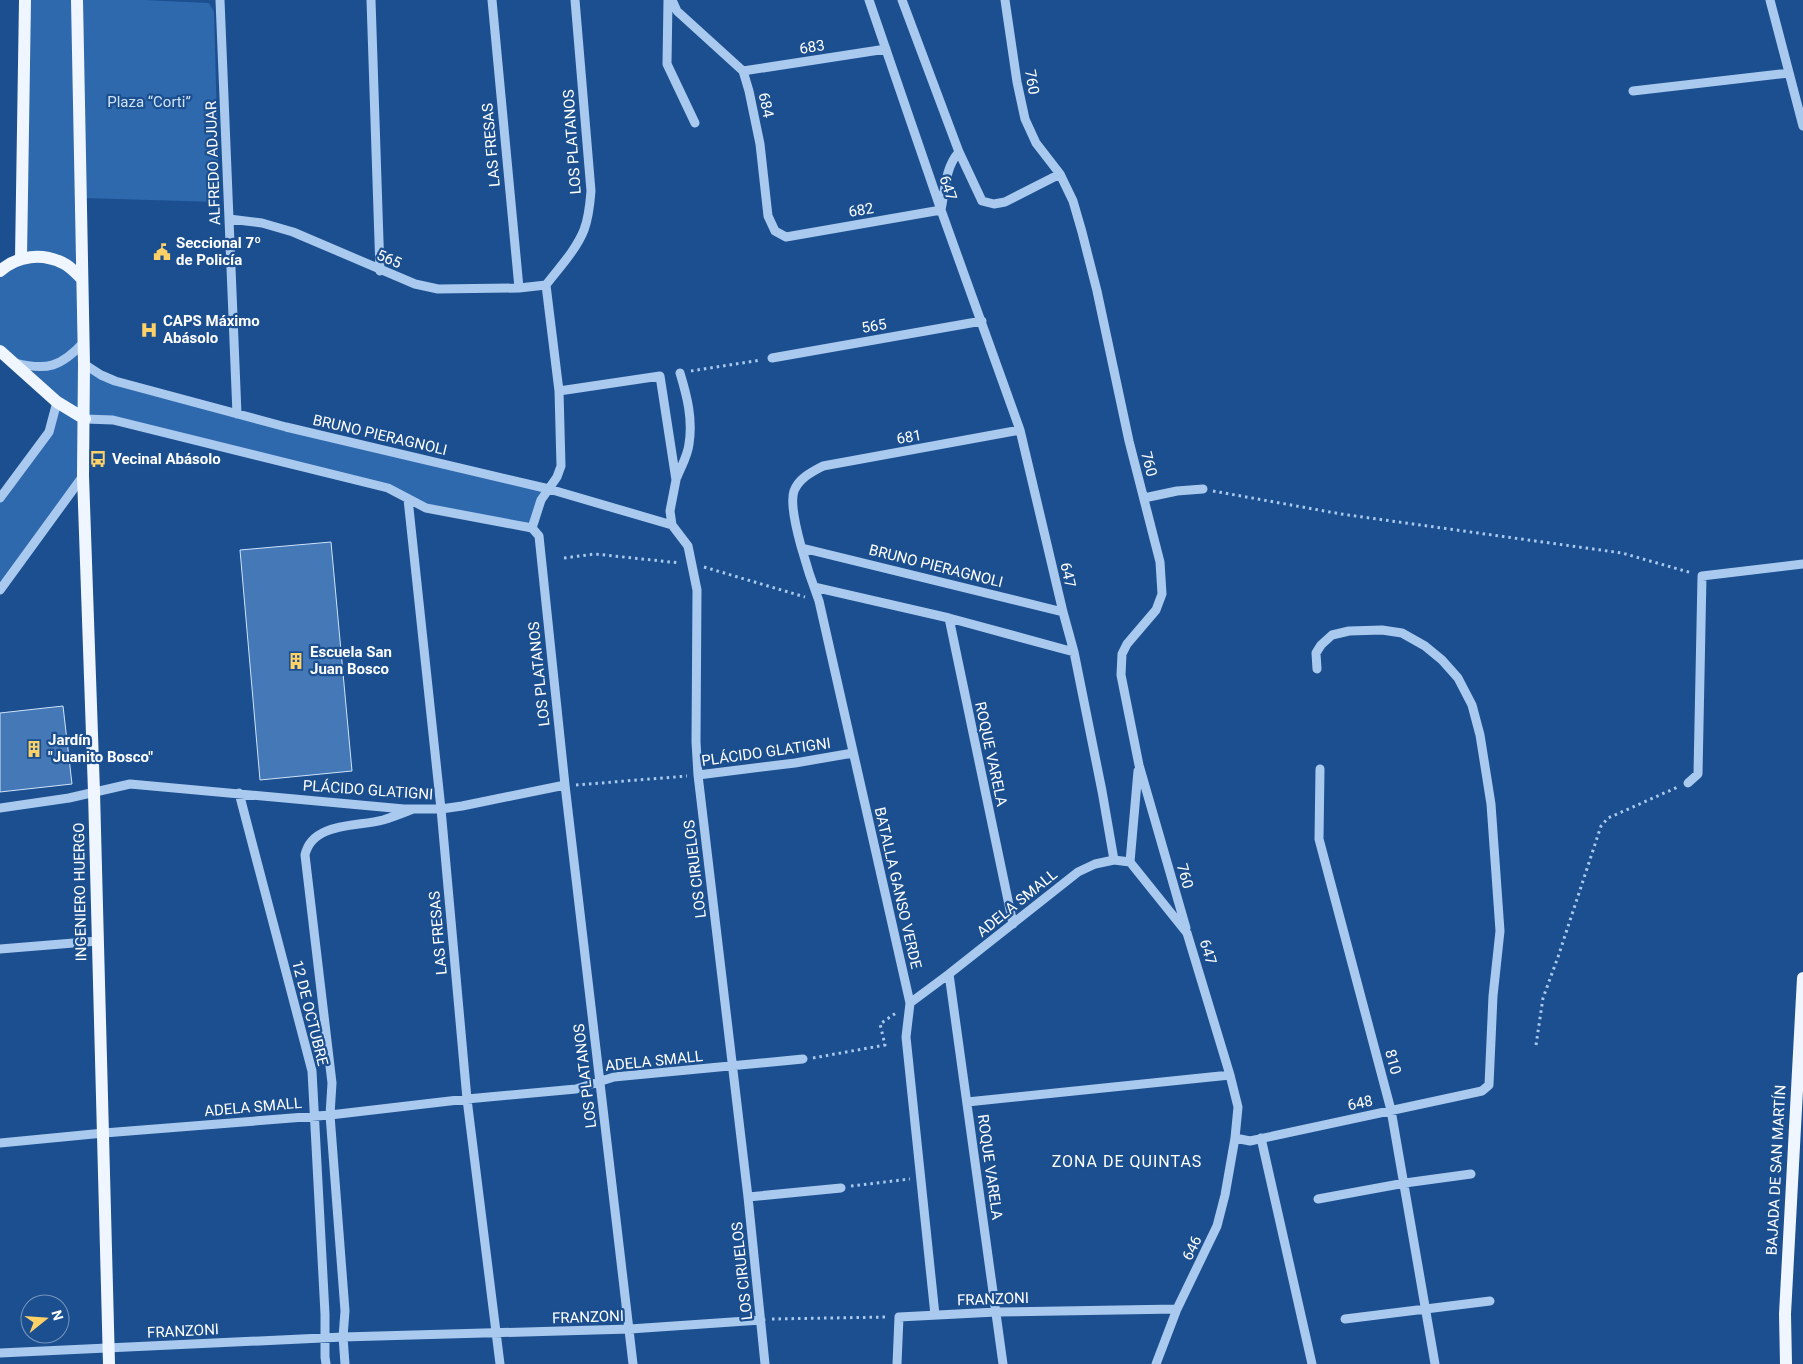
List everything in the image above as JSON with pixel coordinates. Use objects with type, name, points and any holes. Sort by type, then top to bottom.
[{"type":"main road","points":[[21,258],[25,0]]},
{"type":"main road","name":"INGENIERO HUERGO","points":[[77,0],[85,419],[83,476],[110,1364]]},
{"type":"main road","points":[[2,266],[21,258],[43,256],[65,263],[81,278]]},
{"type":"main road","points":[[0,351],[57,402],[85,419]]},
{"type":"main road","name":"BAJADA DE SAN MARTÍN","points":[[1786,1364],[1785,1314],[1803,978]]},
{"type":"street","name":"ALFREDO ADJUAR","points":[[220,0],[237,414]]},
{"type":"street","points":[[371,0],[380,271]]},
{"type":"street","name":"LAS FRESAS","points":[[492,0],[518,288]]},
{"type":"street","name":"LOS PLATANOS","points":[[546,285],[575,246],[589,214],[591,191],[575,0]]},
{"type":"street","points":[[668,0],[667,64],[695,123]]},
{"type":"street","points":[[672,0],[677,11],[743,71]]},
{"type":"street","name":"647","points":[[869,0],[1020,430],[1074,652],[1114,860]]},
{"type":"street","points":[[902,0],[959,152],[982,201],[994,204],[1005,202],[1060,174]]},
{"type":"street","name":"760","points":[[1005,0],[1017,82],[1025,119],[1036,143],[1060,174],[1073,201],[1082,232],[1097,291],[1129,441],[1160,562],[1162,594],[1156,610],[1127,644],[1122,654],[1121,675],[1139,766],[1188,933]]},
{"type":"street","points":[[1770,0],[1803,126]]},
{"type":"street","name":"683","points":[[743,71],[886,49]]},
{"type":"street","name":"684","points":[[743,71],[760,144],[768,216],[774,231],[786,237]]},
{"type":"street","points":[[1633,91],[1789,73]]},
{"type":"street","points":[[942,210],[948,170],[954,157],[959,152]]},
{"type":"street","name":"682","points":[[786,237],[942,210]]},
{"type":"street","name":"565","points":[[229,219],[262,223],[293,232],[380,271],[414,284],[438,289],[518,288],[546,285]]},
{"type":"street","points":[[85,419],[113,420],[388,488],[426,508],[532,528],[541,500],[557,477],[561,466],[558,391],[546,285]]},
{"type":"street","name":"565","points":[[772,358],[982,321]]},
{"type":"street","points":[[14,363],[34,368],[53,365],[71,356],[84,342]]},
{"type":"street","name":"BRUNO PIERAGNOLI","points":[[84,364],[101,376],[115,381],[237,414],[549,489],[672,525]]},
{"type":"street","points":[[672,525],[670,511],[676,480],[689,445],[690,420],[688,399],[680,373]]},
{"type":"street","points":[[558,391],[660,376],[676,480]]},
{"type":"street","points":[[0,498],[49,432],[57,402]]},
{"type":"street","name":"681","points":[[805,476],[824,466],[1020,430]]},
{"type":"street","points":[[0,590],[83,476]]},
{"type":"street","name":"BATALLA GANSO VERDE","points":[[805,476],[794,491],[794,510],[802,548],[819,601],[910,1003],[906,1037],[935,1315]]},
{"type":"street","points":[[1144,498],[1177,491],[1203,489]]},
{"type":"street","name":"LAS FRESAS","points":[[408,499],[441,809],[467,1099],[500,1364]]},
{"type":"street","name":"LOS CIRUELOS","points":[[672,525],[688,546],[697,590],[696,742],[698,776],[748,1197],[765,1364]]},
{"type":"street","name":"LOS PLATANOS","points":[[532,528],[539,536],[565,786],[634,1364]]},
{"type":"street","name":"BRUNO PIERAGNOLI","points":[[802,548],[1063,612]]},
{"type":"street","points":[[1688,783],[1698,774],[1702,576],[1803,564]]},
{"type":"street","points":[[814,587],[949,618],[1074,652]]},
{"type":"street","name":"ROQUE VARELA","points":[[949,618],[1013,924]]},
{"type":"street","name":"648","points":[[1235,1138],[1250,1141],[1482,1091],[1489,1084],[1493,996],[1500,931],[1491,804],[1480,735],[1472,705],[1458,678],[1442,660],[1425,646],[1402,633],[1382,630],[1349,631],[1332,635],[1321,645],[1316,653],[1317,670]]},
{"type":"street","name":"PLÁCIDO GLATIGNI","points":[[698,776],[853,753]]},
{"type":"street","points":[[1114,860],[1130,862],[1139,766]]},
{"type":"street","name":"810","points":[[1320,769],[1319,839],[1391,1110],[1435,1364]]},
{"type":"street","name":"PLÁCIDO GLATIGNI","points":[[0,808],[69,798],[130,784],[412,809],[441,809],[565,786]]},
{"type":"street","name":"12 DE OCTUBRE","points":[[239,794],[312,1071],[326,1364]]},
{"type":"street","name":"12 DE OCTUBRE","points":[[345,1364],[343,1337],[345,1311],[330,1115],[332,1083],[305,855],[307,846],[313,838],[331,829],[383,820],[412,809]]},
{"type":"street","name":"ADELA SMALL","points":[[910,1003],[950,974],[1078,872],[1095,864],[1114,860]]},
{"type":"street","name":"647","points":[[1130,862],[1188,933],[1238,1107],[1235,1138]]},
{"type":"street","points":[[0,949],[98,941]]},
{"type":"street","name":"ROQUE VARELA","points":[[950,974],[1003,1364]]},
{"type":"street","name":"ADELA SMALL","points":[[0,1143],[330,1115],[467,1099],[576,1089],[614,1077],[803,1060]]},
{"type":"street","points":[[967,1102],[1230,1075]]},
{"type":"street","name":"646","points":[[1156,1364],[1178,1309],[1217,1226],[1225,1195],[1235,1138]]},
{"type":"street","points":[[1261,1138],[1312,1364]]},
{"type":"street","points":[[1318,1199],[1405,1183],[1471,1174]]},
{"type":"street","points":[[748,1197],[841,1188]]},
{"type":"street","points":[[1345,1319],[1490,1301]]},
{"type":"street","name":"FRANZONI","points":[[899,1317],[996,1312],[1178,1309]]},
{"type":"street","points":[[897,1364],[899,1317]]},
{"type":"street","name":"FRANZONI","points":[[0,1353],[343,1337],[630,1329],[761,1320]]},
{"type":"path","points":[[680,373],[772,358]]},
{"type":"path","points":[[1203,489],[1341,514],[1622,553],[1702,576]]},
{"type":"path","points":[[564,558],[594,554],[692,564],[819,601]]},
{"type":"path","name":"PLÁCIDO GLATIGNI","points":[[565,786],[698,776]]},
{"type":"path","points":[[1536,1045],[1543,998],[1601,826],[1608,818],[1688,783]]},
{"type":"path","points":[[803,1060],[885,1045],[880,1024],[910,1003]]},
{"type":"path","points":[[841,1188],[920,1178]]},
{"type":"path","points":[[761,1320],[899,1317]]},
{"type":"green space","points":[[25,0],[77,0],[84,364],[115,381],[549,489],[532,528],[426,508],[388,488],[113,420],[85,419],[83,476],[0,590],[0,498],[49,432],[57,402],[0,351],[0,264],[21,258]]},
{"type":"green space","name":"Plaza “Corti”","points":[[81,0],[209,3],[214,12],[219,193],[216,202],[83,198]]},
{"type":"building","name":"Escuela San Juan Bosco","points":[[331,542],[352,771],[260,780],[240,550]]},
{"type":"building","name":"Jardín \"Juanito Bosco\"","points":[[63,706],[72,784],[0,792],[0,713]]},
{"type":"place","name":"Seccional 7º de Policía","points":[[162,252]]},
{"type":"place","name":"CAPS Máximo Abásolo","points":[[149,330]]},
{"type":"place","name":"Vecinal Abásolo","points":[[98,459]]},
{"type":"place","name":"Escuela San Juan Bosco","points":[[296,661]]},
{"type":"place","name":"Jardín \"Juanito Bosco\"","points":[[34,749]]},
{"type":"district","name":"ZONA DE QUINTAS","points":[[1127,1161]]}]
